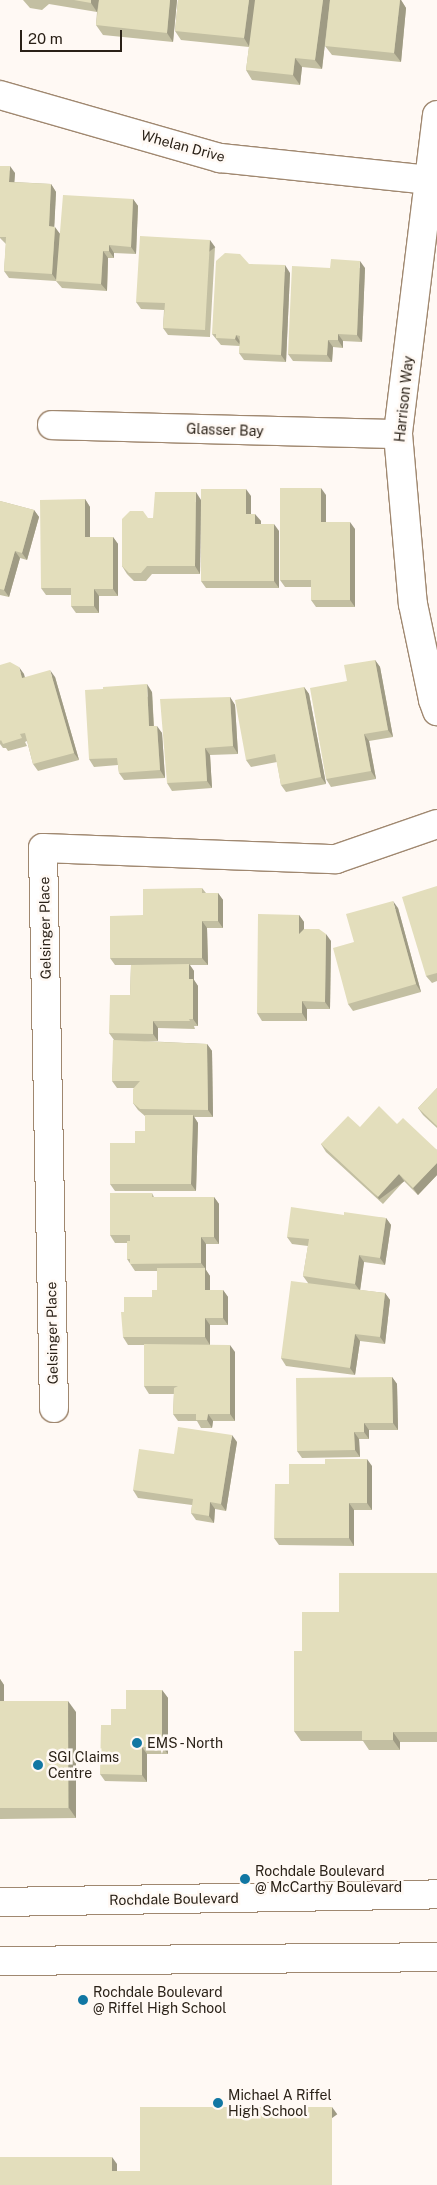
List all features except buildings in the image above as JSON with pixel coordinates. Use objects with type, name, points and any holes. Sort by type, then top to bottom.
[{"type":"street","name":"Whelan Drive","points":[[0,96],[220,158],[430,180]]},
{"type":"street","name":"Harrison Way","points":[[437,115],[398,434],[413,604],[437,711]]},
{"type":"street","name":"Glasser Bay","points":[[52,425],[398,434]]},
{"type":"street","name":"Gelsinger Place","points":[[54,1408],[43,848],[336,859],[437,824]]},
{"type":"street","name":"Rochdale Boulevard","points":[[0,1902],[437,1894]]},
{"type":"street","points":[[0,1961],[437,1957]]},
{"type":"place","name":"EMS - North","points":[[137,1743]]},
{"type":"place","name":"SGI Claims Centre","points":[[38,1765]]},
{"type":"place","name":"Rochdale Boulevard @ McCarthy Boulevard","points":[[245,1879]]},
{"type":"place","name":"Rochdale Boulevard @ Riffel High School","points":[[83,2000]]},
{"type":"place","name":"Michael A Riffel High School","points":[[218,2103]]}]
